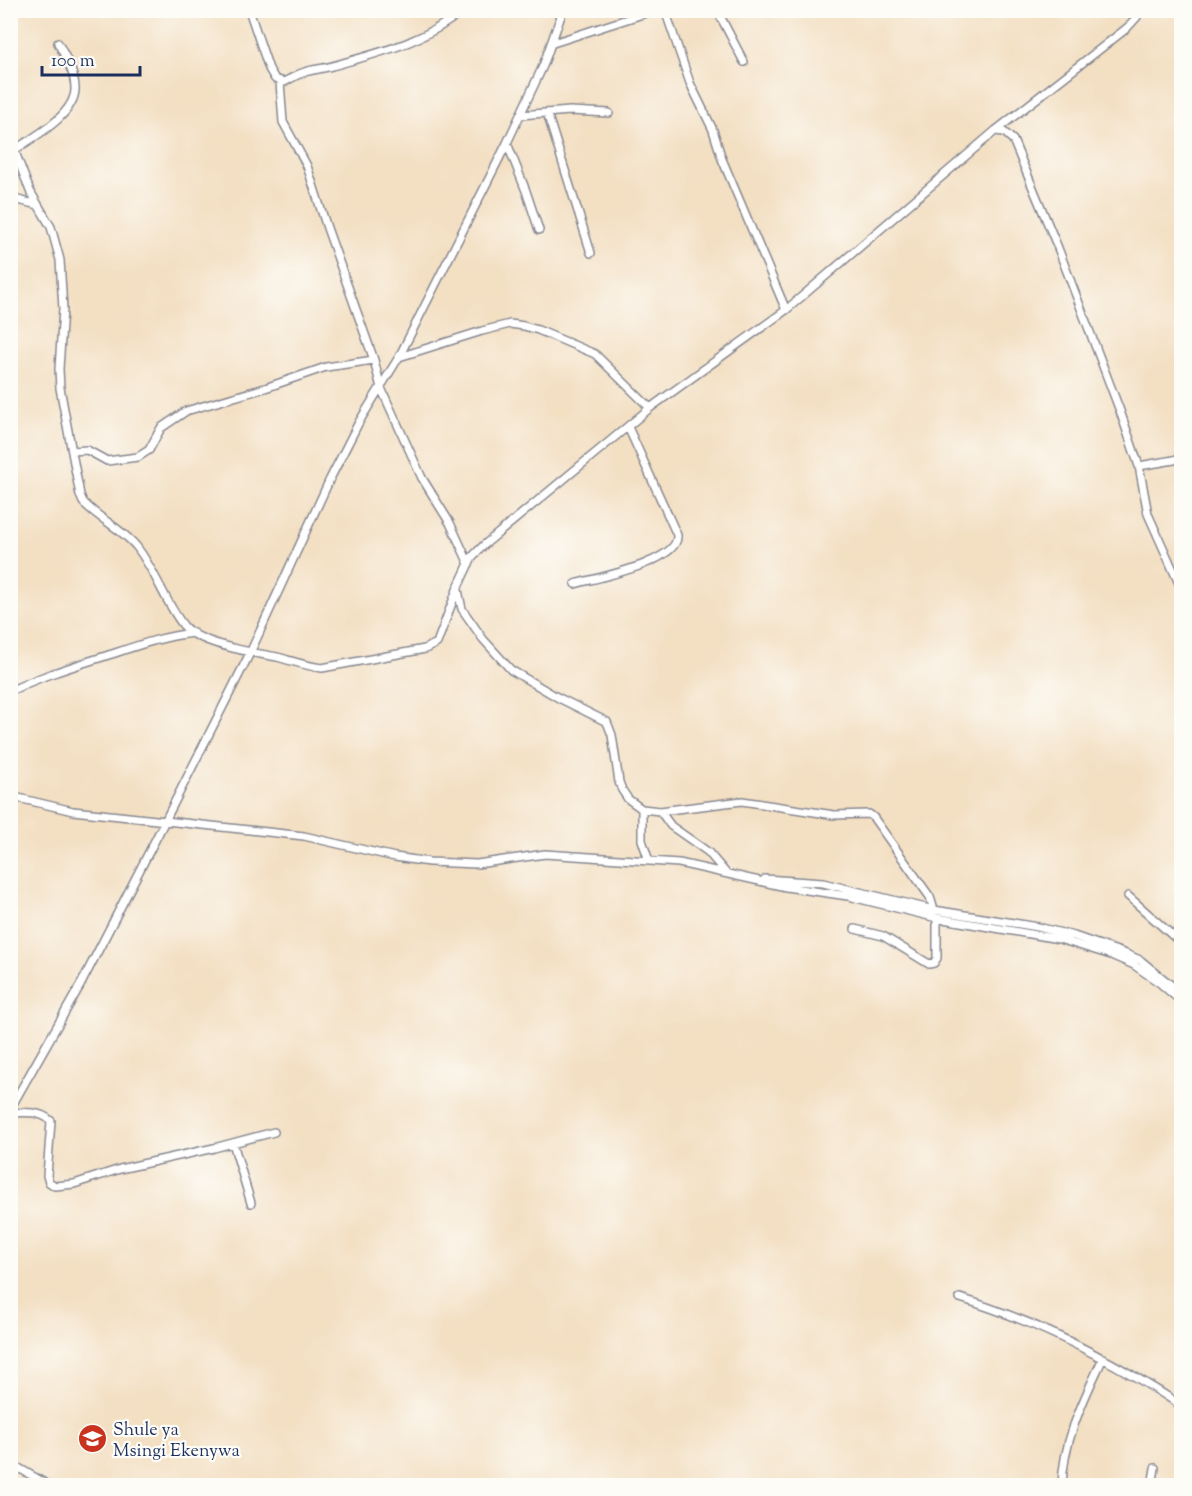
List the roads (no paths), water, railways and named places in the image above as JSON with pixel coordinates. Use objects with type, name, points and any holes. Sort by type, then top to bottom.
[{"type":"street","points":[[249,10],[269,69],[280,82],[283,122],[307,166],[374,360],[381,388],[422,478],[450,523],[469,564]]},
{"type":"street","points":[[274,1132],[120,1169],[74,1184],[55,1186],[49,1182],[47,1176],[51,1121],[45,1116],[29,1112],[10,1111],[81,984],[165,821],[250,653],[330,479],[359,422],[399,357],[507,143],[553,43],[563,10]]},
{"type":"street","points":[[553,43],[655,10]]},
{"type":"street","points":[[664,10],[690,83],[713,130],[722,159],[786,310]]},
{"type":"street","points":[[717,10],[744,62]]},
{"type":"street","points":[[10,139],[27,183],[51,227],[60,260],[63,309],[60,388],[83,502],[137,547],[182,625],[193,633],[218,644],[250,653],[322,668],[425,649],[437,643],[458,587],[469,564],[484,544],[650,408],[786,310],[995,131],[1127,28],[1137,17],[1137,10]]},
{"type":"street","points":[[280,82],[310,70],[329,67],[399,47],[423,37],[461,11]]},
{"type":"street","points":[[14,150],[49,126],[71,104],[75,87],[67,60],[58,43]]},
{"type":"street","points":[[547,113],[591,253]]},
{"type":"street","points":[[520,115],[609,113]]},
{"type":"street","points":[[995,131],[1009,135],[1017,148],[1073,288],[1138,466],[1148,514],[1182,590]]},
{"type":"street","points":[[507,143],[539,230]]},
{"type":"street","points":[[10,198],[38,205]]},
{"type":"street","points":[[399,357],[510,324],[524,326],[595,354],[650,408]]},
{"type":"street","points":[[72,451],[87,450],[107,461],[138,457],[149,450],[160,428],[186,411],[266,388],[326,367],[374,360]]},
{"type":"street","points":[[575,584],[648,563],[672,550],[677,543],[677,536],[628,427]]},
{"type":"street","points":[[1138,466],[1182,457]]},
{"type":"street","points":[[458,587],[462,609],[483,639],[511,670],[557,697],[608,722],[622,790],[628,799],[642,809],[660,811],[742,801],[834,815],[868,814],[873,817],[930,897],[934,910]]},
{"type":"street","points":[[10,691],[65,668],[145,642],[166,636],[193,633]]},
{"type":"street","points":[[10,796],[73,810],[304,836],[395,857],[454,864],[477,864],[545,854],[679,863],[786,887],[848,896],[937,918],[1059,939],[1112,955],[1143,971],[1182,1002]]},
{"type":"street","points":[[642,809],[642,840],[649,861]]},
{"type":"street","points":[[660,811],[671,826],[708,852],[725,872]]},
{"type":"street","points":[[750,879],[823,883],[934,910],[1038,927],[1074,936],[1126,954],[1146,965],[1182,994]]},
{"type":"street","points":[[1128,896],[1182,944]]},
{"type":"street","points":[[855,929],[883,936],[929,964],[934,963],[936,958],[937,918]]},
{"type":"street","points":[[233,1143],[251,1203]]},
{"type":"street","points":[[960,1298],[1042,1328],[1143,1380],[1182,1406]]},
{"type":"street","points":[[1062,1485],[1066,1449],[1082,1403],[1103,1358]]},
{"type":"street","points":[[10,1463],[50,1485]]},
{"type":"street","points":[[1152,1485],[1155,1468]]},
{"type":"place","name":"Shule ya Msingi Ekenywa","points":[[92,1439]]}]
